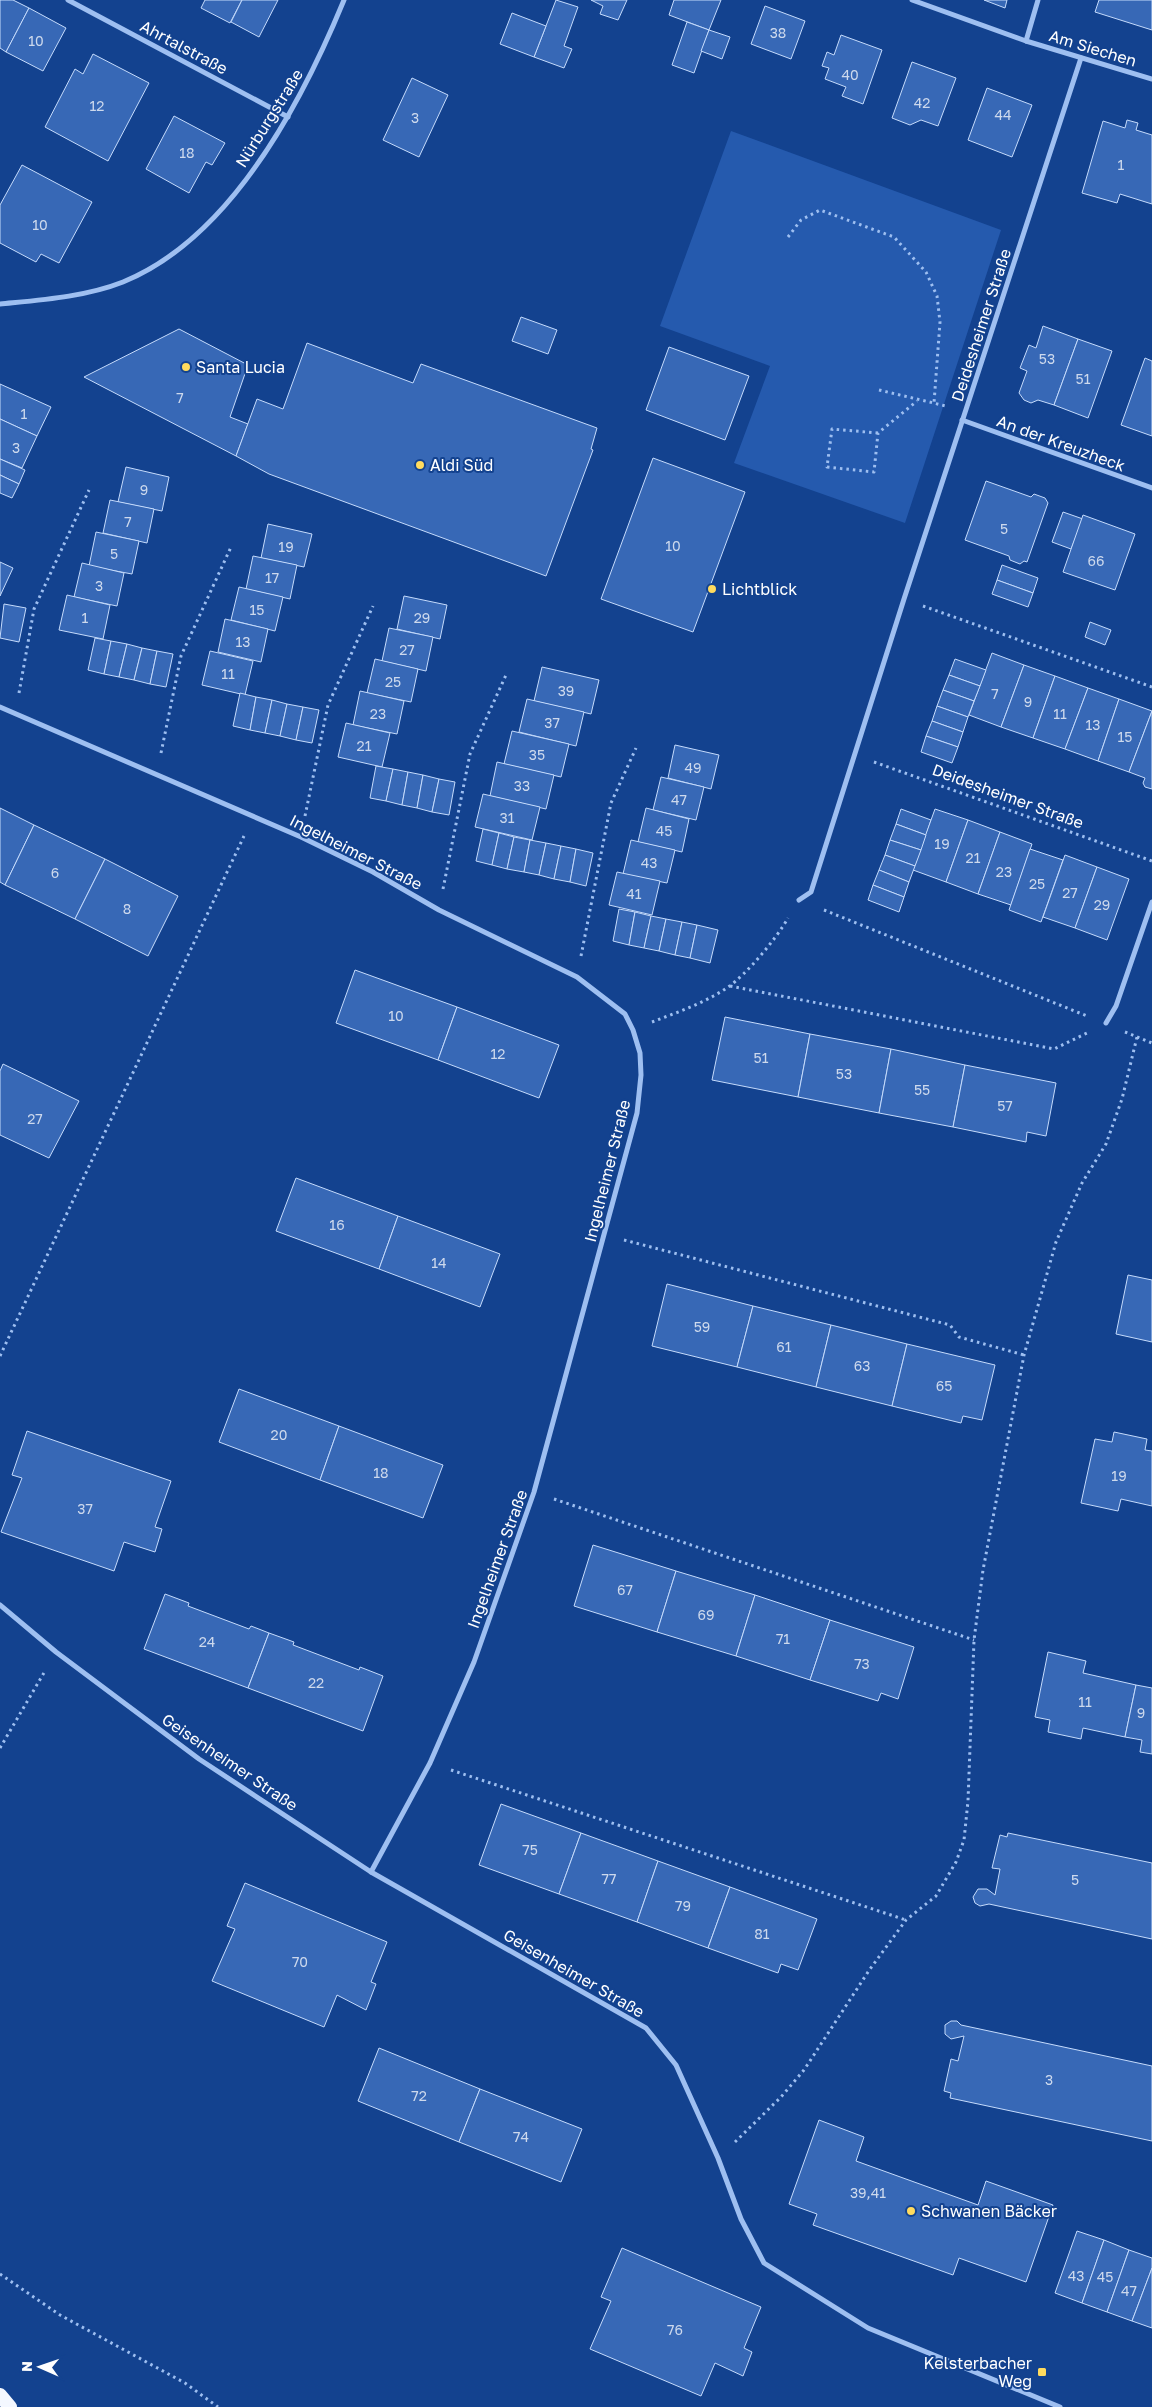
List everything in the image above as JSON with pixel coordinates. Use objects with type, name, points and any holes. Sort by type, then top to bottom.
[{"type":"highway","points":[[0,2395],[10,2407]]},
{"type":"street","name":"Ahrtalstraße","points":[[68,0],[288,117]]},
{"type":"street","name":"Nürburgstraße","points":[[0,304],[88,292],[122,283],[155,267],[188,241],[220,209],[257,167],[288,117],[319,60],[344,0]]},
{"type":"street","name":"Am Siechen","points":[[912,0],[1026,41],[1152,79]]},
{"type":"street","points":[[1026,41],[1038,0]]},
{"type":"street","name":"Deidesheimer Straße","points":[[799,900],[811,892],[904,599],[1081,58]]},
{"type":"street","name":"An der Kreuzheck","points":[[962,420],[1152,488]]},
{"type":"street","name":"Ingelheimer Straße","points":[[0,706],[254,815],[373,872],[439,910],[577,977],[625,1014],[633,1030],[640,1053],[641,1075],[637,1113],[534,1492],[474,1662],[430,1763],[371,1872]]},
{"type":"street","points":[[1106,1023],[1116,1006],[1152,902]]},
{"type":"street","name":"Geisenheimer Straße","points":[[0,1605],[56,1652],[199,1759],[371,1872],[646,2028],[676,2065],[718,2158],[741,2219],[764,2263],[868,2328],[1060,2407]]},
{"type":"path","points":[[788,237],[802,220],[820,210],[894,237],[926,272],[937,296],[940,322],[934,403]]},
{"type":"path","points":[[879,390],[917,401],[951,407],[962,420]]},
{"type":"path","points":[[878,433],[874,472],[827,467],[832,429],[878,433],[917,401]]},
{"type":"path","points":[[15,712],[34,609],[89,490]]},
{"type":"path","points":[[157,773],[181,656],[231,547]]},
{"type":"path","points":[[904,599],[1152,687]]},
{"type":"path","points":[[301,837],[328,705],[373,606]]},
{"type":"path","points":[[439,910],[470,754],[506,675]]},
{"type":"path","points":[[577,977],[611,803],[636,748]]},
{"type":"path","name":"Deidesheimer Straße","points":[[855,755],[1152,861]]},
{"type":"path","points":[[0,1356],[254,815]]},
{"type":"path","points":[[633,1030],[703,1002],[730,986],[778,937],[799,900],[1152,1043]]},
{"type":"path","points":[[730,986],[1054,1049],[1106,1023]]},
{"type":"path","points":[[718,2158],[781,2097],[804,2070],[870,1969],[906,1920],[936,1896],[956,1862],[964,1840],[968,1801],[974,1640],[984,1570],[1024,1355],[1056,1242],[1082,1183],[1106,1144],[1122,1099],[1137,1037]]},
{"type":"path","points":[[604,1235],[950,1325],[959,1337],[1024,1355]]},
{"type":"path","points":[[534,1492],[974,1640]]},
{"type":"path","points":[[0,1748],[56,1652]]},
{"type":"path","points":[[430,1763],[906,1920]]},
{"type":"path","points":[[0,2274],[60,2315],[185,2383],[218,2407]]},
{"type":"shaded area","points":[[731,131],[1001,230],[905,523],[734,463],[770,366],[660,326]]},
{"type":"building","points":[[0,0],[13,0],[29,8],[6,52],[0,48]]},
{"type":"building","points":[[205,0],[242,0],[230,23],[201,8]]},
{"type":"building","points":[[242,0],[278,0],[259,37],[231,22]]},
{"type":"building","points":[[556,0],[578,7],[564,46],[572,49],[564,68],[534,57]]},
{"type":"building","points":[[591,0],[627,0],[618,20],[600,14],[603,6]]},
{"type":"building","points":[[674,0],[721,0],[709,30],[669,15]]},
{"type":"building","points":[[984,0],[1007,0],[1005,8]]},
{"type":"building","points":[[1099,0],[1152,0],[1152,30],[1095,12]]},
{"type":"building","points":[[765,6],[805,21],[791,59],[751,44]]},
{"type":"building","points":[[29,8],[66,28],[43,71],[6,52]]},
{"type":"building","points":[[512,13],[546,26],[534,57],[500,44]]},
{"type":"building","points":[[687,22],[709,30],[694,73],[672,65]]},
{"type":"building","points":[[709,30],[730,37],[722,59],[701,51]]},
{"type":"building","points":[[841,35],[882,50],[863,104],[842,96],[846,87],[825,79],[829,68],[822,66],[827,52],[834,55]]},
{"type":"building","points":[[93,54],[149,83],[108,161],[45,127],[75,69],[83,74]]},
{"type":"building","points":[[912,62],[956,78],[938,126],[921,120],[910,125],[892,118]]},
{"type":"building","points":[[412,78],[448,95],[419,157],[383,140]]},
{"type":"building","points":[[987,88],[1032,105],[1012,157],[968,140]]},
{"type":"building","points":[[174,116],[225,143],[212,165],[206,162],[189,193],[146,169]]},
{"type":"building","points":[[1127,120],[1138,123],[1136,130],[1152,135],[1152,204],[1120,194],[1117,203],[1082,193],[1103,121],[1125,128]]},
{"type":"building","points":[[22,165],[92,202],[59,263],[41,254],[36,262],[0,243],[0,205]]},
{"type":"building","points":[[521,317],[557,330],[548,354],[512,341]]},
{"type":"building","points":[[1043,326],[1078,339],[1054,405],[1038,400],[1031,403],[1024,400],[1019,393],[1027,371],[1020,368],[1029,345],[1036,348]]},
{"type":"building","points":[[179,329],[248,365],[230,417],[248,424],[236,456],[84,377]]},
{"type":"building","points":[[1078,339],[1112,351],[1088,418],[1054,405]]},
{"type":"building","name":"Aldi Süd","points":[[307,343],[413,383],[421,364],[597,428],[591,449],[593,450],[546,576],[269,474],[236,456],[257,399],[283,409]]},
{"type":"building","points":[[669,347],[749,376],[725,440],[646,410]]},
{"type":"building","points":[[1145,358],[1152,361],[1152,436],[1121,425]]},
{"type":"building","points":[[0,384],[51,407],[37,436],[0,419]]},
{"type":"building","points":[[0,419],[37,436],[22,468],[0,459]]},
{"type":"building","points":[[653,458],[745,492],[693,632],[601,599]]},
{"type":"building","points":[[0,459],[25,470],[19,484],[0,475]]},
{"type":"building","points":[[126,467],[169,477],[162,511],[118,502]]},
{"type":"building","points":[[0,475],[19,484],[12,498],[0,493]]},
{"type":"building","points":[[986,481],[1031,497],[1034,494],[1045,498],[1048,503],[1027,562],[1024,561],[1020,564],[1010,560],[1009,556],[965,540]]},
{"type":"building","points":[[110,500],[154,509],[147,543],[103,533]]},
{"type":"building","points":[[1063,512],[1083,519],[1071,549],[1052,542]]},
{"type":"building","points":[[1083,515],[1135,534],[1115,590],[1063,572]]},
{"type":"building","points":[[268,524],[312,534],[304,567],[261,558]]},
{"type":"building","points":[[96,532],[139,541],[132,574],[89,566]]},
{"type":"building","points":[[253,556],[297,565],[290,599],[246,589]]},
{"type":"building","points":[[0,562],[13,568],[0,596]]},
{"type":"building","points":[[82,563],[124,573],[117,606],[74,597]]},
{"type":"building","points":[[1002,565],[1038,578],[1033,593],[997,580]]},
{"type":"building","points":[[997,580],[1033,593],[1028,607],[992,594]]},
{"type":"building","points":[[239,587],[283,597],[275,631],[231,620]]},
{"type":"building","points":[[67,595],[110,605],[103,639],[59,630]]},
{"type":"building","points":[[404,596],[447,605],[440,639],[397,629]]},
{"type":"building","points":[[4,604],[26,608],[19,642],[0,638]]},
{"type":"building","points":[[225,619],[268,629],[261,662],[218,652]]},
{"type":"building","points":[[1090,622],[1111,630],[1105,645],[1085,637]]},
{"type":"building","points":[[389,628],[433,637],[426,671],[382,661]]},
{"type":"building","points":[[95,638],[111,641],[104,674],[88,670]]},
{"type":"building","points":[[111,641],[127,644],[119,677],[104,674]]},
{"type":"building","points":[[127,644],[142,648],[134,680],[119,677]]},
{"type":"building","points":[[142,648],[157,651],[150,684],[134,680]]},
{"type":"building","points":[[157,651],[173,654],[166,687],[150,684]]},
{"type":"building","points":[[210,651],[253,661],[245,695],[202,685]]},
{"type":"building","points":[[992,653],[1024,665],[1001,727],[969,715]]},
{"type":"building","points":[[375,659],[418,669],[411,702],[367,693]]},
{"type":"building","points":[[955,659],[986,670],[980,686],[949,675]]},
{"type":"building","points":[[1024,665],[1055,676],[1033,738],[1001,727]]},
{"type":"building","points":[[542,667],[599,680],[591,714],[534,701]]},
{"type":"building","points":[[949,675],[980,686],[974,701],[943,690]]},
{"type":"building","points":[[1055,676],[1088,688],[1065,749],[1033,738]]},
{"type":"building","points":[[1088,688],[1119,699],[1098,761],[1065,749]]},
{"type":"building","points":[[943,690],[974,701],[968,717],[937,706]]},
{"type":"building","points":[[360,691],[404,701],[397,734],[353,725]]},
{"type":"building","points":[[240,693],[256,697],[250,730],[233,726]]},
{"type":"building","points":[[256,697],[272,700],[265,733],[250,730]]},
{"type":"building","points":[[527,699],[584,712],[576,746],[519,732]]},
{"type":"building","points":[[1119,699],[1152,711],[1129,772],[1098,761]]},
{"type":"building","points":[[272,700],[287,704],[280,736],[265,733]]},
{"type":"building","points":[[287,704],[303,707],[296,740],[280,736]]},
{"type":"building","points":[[937,706],[968,717],[963,732],[932,721]]},
{"type":"building","points":[[303,707],[319,710],[312,743],[296,740]]},
{"type":"building","points":[[1152,711],[1152,789],[1145,787],[1143,783],[1145,778],[1129,772]]},
{"type":"building","points":[[932,721],[963,732],[958,747],[926,736]]},
{"type":"building","points":[[346,723],[390,733],[382,767],[338,757]]},
{"type":"building","points":[[512,731],[569,744],[561,777],[504,764]]},
{"type":"building","points":[[926,736],[958,747],[952,763],[921,752]]},
{"type":"building","points":[[675,745],[719,755],[711,789],[668,778]]},
{"type":"building","points":[[497,762],[554,775],[546,809],[490,796]]},
{"type":"building","points":[[376,766],[393,769],[386,801],[370,798]]},
{"type":"building","points":[[393,769],[408,772],[402,805],[386,801]]},
{"type":"building","points":[[408,772],[423,775],[417,808],[402,805]]},
{"type":"building","points":[[423,775],[439,779],[432,812],[417,808]]},
{"type":"building","points":[[661,777],[704,787],[696,820],[653,810]]},
{"type":"building","points":[[439,779],[455,782],[449,815],[432,812]]},
{"type":"building","points":[[483,794],[540,807],[532,840],[475,827]]},
{"type":"building","points":[[0,808],[34,825],[5,885],[0,882]]},
{"type":"building","points":[[646,808],[689,819],[682,852],[638,842]]},
{"type":"building","points":[[901,809],[931,820],[926,835],[896,824]]},
{"type":"building","points":[[935,809],[968,820],[946,882],[913,870]]},
{"type":"building","points":[[968,820],[1000,832],[978,894],[946,882]]},
{"type":"building","points":[[896,824],[926,835],[921,850],[890,840]]},
{"type":"building","points":[[34,825],[105,859],[75,919],[5,885]]},
{"type":"building","points":[[483,829],[499,833],[492,865],[476,861]]},
{"type":"building","points":[[1000,832],[1032,844],[1011,905],[978,894]]},
{"type":"building","points":[[499,833],[514,837],[507,869],[492,865]]},
{"type":"building","points":[[514,837],[530,840],[524,872],[507,869]]},
{"type":"building","points":[[530,840],[546,843],[539,875],[524,872]]},
{"type":"building","points":[[631,840],[675,850],[667,883],[623,874]]},
{"type":"building","points":[[890,840],[921,850],[915,866],[885,855]]},
{"type":"building","points":[[546,843],[561,846],[554,879],[539,875]]},
{"type":"building","points":[[561,846],[576,849],[570,882],[554,879]]},
{"type":"building","points":[[576,849],[593,853],[586,886],[570,882]]},
{"type":"building","points":[[1030,849],[1063,860],[1041,922],[1009,910]]},
{"type":"building","points":[[885,855],[915,866],[909,882],[879,870]]},
{"type":"building","points":[[1065,855],[1097,867],[1075,928],[1043,917]]},
{"type":"building","points":[[105,859],[178,896],[148,956],[75,919]]},
{"type":"building","points":[[1097,867],[1129,879],[1107,940],[1075,928]]},
{"type":"building","points":[[879,870],[909,882],[904,897],[873,885]]},
{"type":"building","points":[[617,872],[660,881],[652,915],[609,905]]},
{"type":"building","points":[[873,885],[904,897],[899,912],[868,900]]},
{"type":"building","points":[[619,909],[635,912],[629,945],[613,941]]},
{"type":"building","points":[[635,912],[651,916],[644,948],[629,945]]},
{"type":"building","points":[[651,916],[666,919],[659,951],[644,948]]},
{"type":"building","points":[[666,919],[682,922],[675,955],[659,951]]},
{"type":"building","points":[[682,922],[697,925],[690,958],[675,955]]},
{"type":"building","points":[[697,925],[718,930],[710,963],[690,958]]},
{"type":"building","points":[[355,970],[457,1007],[438,1060],[336,1023]]},
{"type":"building","points":[[457,1007],[559,1045],[539,1098],[438,1060]]},
{"type":"building","points":[[725,1017],[810,1034],[798,1097],[712,1080]]},
{"type":"building","points":[[810,1034],[891,1049],[879,1113],[798,1097]]},
{"type":"building","points":[[891,1049],[965,1065],[953,1127],[879,1113]]},
{"type":"building","points":[[3,1064],[79,1101],[49,1158],[0,1135],[0,1071]]},
{"type":"building","points":[[965,1065],[1056,1083],[1046,1136],[1027,1132],[1026,1142],[953,1127]]},
{"type":"building","points":[[296,1178],[398,1216],[379,1269],[276,1231]]},
{"type":"building","points":[[398,1216],[500,1254],[480,1307],[379,1269]]},
{"type":"building","points":[[1128,1275],[1152,1280],[1152,1342],[1116,1334]]},
{"type":"building","points":[[667,1284],[753,1306],[737,1367],[652,1346]]},
{"type":"building","points":[[753,1306],[831,1325],[816,1387],[737,1367]]},
{"type":"building","points":[[831,1325],[907,1344],[892,1406],[816,1387]]},
{"type":"building","points":[[907,1344],[995,1365],[982,1420],[963,1416],[961,1423],[892,1406]]},
{"type":"building","points":[[239,1389],[339,1426],[320,1480],[219,1442]]},
{"type":"building","points":[[339,1426],[443,1465],[423,1518],[320,1480]]},
{"type":"building","points":[[27,1431],[171,1481],[155,1527],[162,1529],[155,1552],[124,1542],[114,1571],[1,1532],[22,1478],[12,1475]]},
{"type":"building","points":[[1114,1432],[1147,1439],[1145,1450],[1152,1451],[1152,1506],[1121,1499],[1118,1511],[1081,1503],[1095,1439],[1112,1442]]},
{"type":"building","points":[[593,1545],[676,1571],[657,1632],[574,1606]]},
{"type":"building","points":[[676,1571],[755,1595],[736,1656],[657,1632]]},
{"type":"building","points":[[165,1594],[189,1603],[188,1606],[249,1629],[251,1626],[269,1633],[248,1688],[144,1649]]},
{"type":"building","points":[[755,1595],[830,1620],[810,1680],[736,1656]]},
{"type":"building","points":[[830,1620],[914,1647],[898,1699],[881,1693],[878,1701],[810,1680]]},
{"type":"building","points":[[269,1633],[294,1642],[293,1645],[359,1670],[360,1667],[383,1676],[363,1731],[248,1688]]},
{"type":"building","points":[[1048,1652],[1086,1661],[1083,1673],[1136,1685],[1125,1737],[1083,1728],[1081,1739],[1048,1732],[1050,1720],[1035,1717]]},
{"type":"building","points":[[1136,1685],[1152,1688],[1152,1754],[1140,1752],[1142,1740],[1125,1737]]},
{"type":"building","points":[[501,1804],[581,1833],[559,1894],[479,1865]]},
{"type":"building","points":[[581,1833],[658,1861],[637,1922],[559,1894]]},
{"type":"building","points":[[1008,1833],[1152,1863],[1152,1939],[989,1904],[980,1906],[975,1903],[973,1897],[978,1889],[987,1889],[995,1895],[1000,1869],[992,1868],[1000,1835],[1007,1837]]},
{"type":"building","points":[[658,1861],[730,1887],[708,1948],[637,1922]]},
{"type":"building","points":[[245,1883],[387,1942],[371,1982],[376,1984],[366,2010],[337,1995],[324,2027],[212,1981],[235,1929],[227,1926]]},
{"type":"building","points":[[730,1887],[817,1919],[798,1970],[781,1964],[778,1973],[708,1948]]},
{"type":"building","points":[[951,2021],[957,2021],[961,2025],[1152,2066],[1152,2141],[950,2098],[951,2093],[944,2091],[951,2059],[958,2061],[964,2036],[951,2039],[945,2034],[945,2025]]},
{"type":"building","points":[[379,2048],[480,2089],[459,2142],[358,2101]]},
{"type":"building","points":[[480,2089],[582,2129],[561,2182],[459,2142]]},
{"type":"building","points":[[819,2120],[864,2137],[856,2161],[978,2205],[986,2181],[1053,2205],[1026,2282],[959,2258],[953,2275],[813,2225],[817,2214],[789,2204]]},
{"type":"building","points":[[1077,2231],[1104,2240],[1082,2303],[1055,2293]]},
{"type":"building","points":[[1104,2240],[1129,2250],[1107,2312],[1082,2303]]},
{"type":"building","points":[[622,2248],[761,2307],[744,2348],[752,2352],[743,2376],[715,2363],[701,2396],[590,2349],[611,2301],[601,2297]]},
{"type":"building","points":[[1129,2250],[1152,2258],[1152,2268],[1132,2321],[1107,2312]]},
{"type":"building","points":[[1152,2268],[1152,2328],[1132,2321]]},
{"type":"place","name":"Santa Lucia","points":[[186,367]]},
{"type":"place","name":"Aldi Süd","points":[[420,465]]},
{"type":"place","name":"Lichtblick","points":[[712,589]]},
{"type":"place","name":"Schwanen Bäcker","points":[[911,2211]]},
{"type":"place","name":"Kelsterbacher Weg","points":[[1042,2372]]}]
